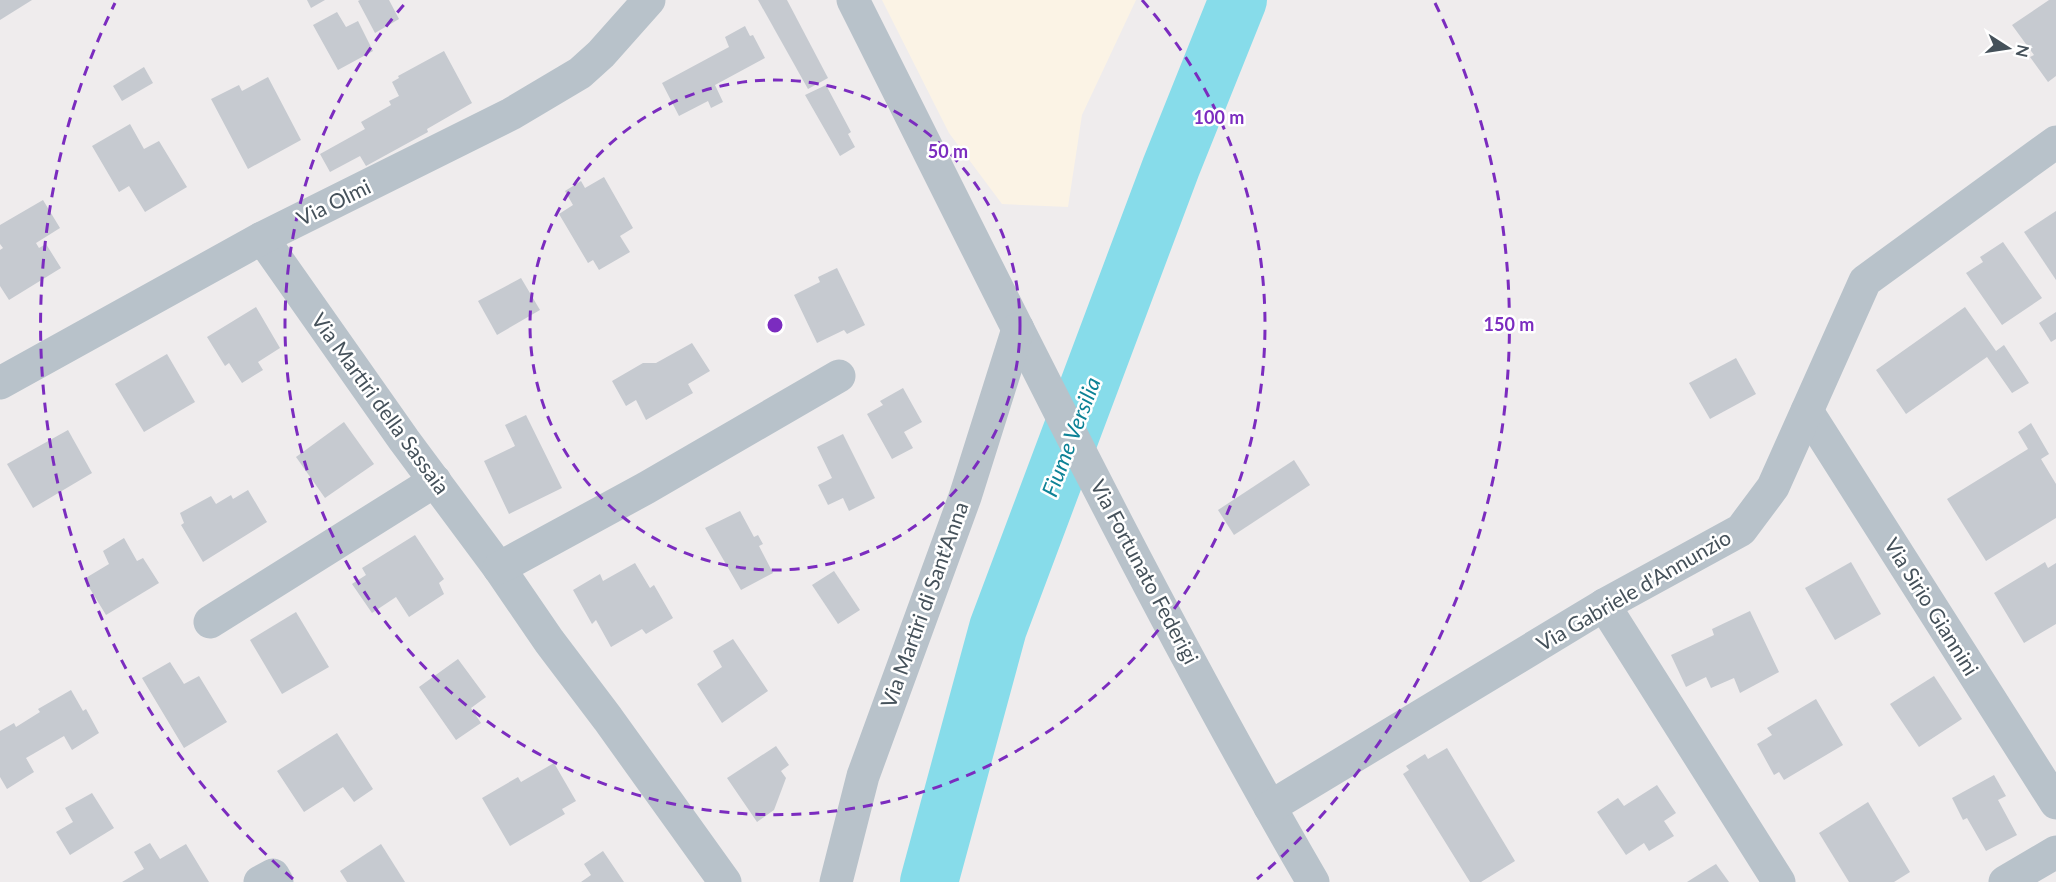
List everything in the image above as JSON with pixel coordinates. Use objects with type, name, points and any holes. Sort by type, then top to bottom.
[{"type":"street","name":"Via Olmi","points":[[0,383],[262,238],[511,114],[580,73],[602,54],[649,0]]},
{"type":"street","name":"Via Fortunato Federigi","points":[[853,0],[1038,370],[1270,807],[1313,882]]},
{"type":"street","name":"Via Gabriele d'Annunzio","points":[[1270,807],[1604,605],[1741,530],[1773,488],[1864,281],[2056,142]]},
{"type":"street","name":"Via Martiri della Sassaia","points":[[262,238],[549,641],[725,882]]},
{"type":"street","name":"Via Martiri di Sant'Anna","points":[[836,882],[863,776],[965,496],[1018,329]]},
{"type":"street","points":[[499,568],[646,488],[839,376]]},
{"type":"street","name":"Via Sirio Giannini","points":[[1807,411],[2045,761],[2056,804]]},
{"type":"street","points":[[210,622],[435,482]]},
{"type":"street","points":[[1604,605],[1779,882]]},
{"type":"street","points":[[2005,882],[2056,852]]},
{"type":"street","points":[[260,882],[273,875],[277,882]]},
{"type":"shaded area","points":[[882,0],[1136,0],[1082,115],[1068,207],[1002,204],[949,133]]},
{"type":"building","points":[[0,0],[32,0],[0,20]]},
{"type":"building","points":[[307,0],[325,0],[311,8]]},
{"type":"building","points":[[389,0],[399,19],[375,33],[358,1]]},
{"type":"building","points":[[758,0],[787,0],[828,78],[808,89]]},
{"type":"building","points":[[2049,0],[2056,0],[2056,76],[2048,82],[2030,57],[2034,55],[2012,25]]},
{"type":"building","points":[[337,12],[346,27],[358,21],[373,51],[338,70],[313,25]]},
{"type":"building","points":[[745,26],[750,36],[753,35],[765,58],[715,85],[723,102],[711,108],[708,101],[679,116],[662,83],[729,47],[725,37]]},
{"type":"building","points":[[444,51],[472,103],[427,129],[428,132],[366,166],[360,156],[330,172],[320,154],[365,129],[361,122],[391,105],[389,101],[399,96],[392,82],[399,78],[398,76]]},
{"type":"building","points":[[144,67],[153,83],[122,101],[113,86]]},
{"type":"building","points":[[268,77],[301,140],[248,169],[211,99],[239,85],[242,91]]},
{"type":"building","points":[[826,85],[851,132],[848,134],[855,147],[840,156],[805,95]]},
{"type":"building","points":[[130,124],[144,149],[159,141],[187,187],[145,212],[129,186],[119,192],[92,146]]},
{"type":"building","points":[[604,177],[633,228],[620,236],[630,252],[599,270],[593,260],[588,263],[559,214],[573,205],[565,191],[581,181],[585,188]]},
{"type":"building","points":[[43,200],[60,228],[36,243],[39,248],[46,244],[61,268],[9,300],[0,286],[0,250],[3,248],[0,244],[0,225]]},
{"type":"building","points":[[2056,211],[2056,280],[2024,232]]},
{"type":"building","points":[[2003,242],[2042,298],[2002,325],[1966,273],[1983,262],[1980,257]]},
{"type":"building","points":[[837,268],[865,325],[847,334],[844,330],[817,343],[794,295],[820,282],[818,277]]},
{"type":"building","points":[[521,278],[540,310],[497,335],[478,301]]},
{"type":"building","points":[[256,307],[280,348],[258,362],[263,370],[242,383],[229,363],[225,366],[207,337]]},
{"type":"building","points":[[1965,307],[1996,351],[2004,345],[2029,383],[2012,393],[1987,357],[1906,414],[1876,370]]},
{"type":"building","points":[[2056,312],[2056,339],[2051,342],[2039,323]]},
{"type":"building","points":[[692,343],[710,371],[688,384],[693,393],[646,420],[636,400],[626,406],[612,381],[643,363],[656,363]]},
{"type":"building","points":[[167,354],[195,402],[144,432],[115,384]]},
{"type":"building","points":[[1736,358],[1756,394],[1710,419],[1689,383]]},
{"type":"building","points":[[903,388],[922,422],[904,432],[913,448],[892,459],[867,414],[883,405],[880,401]]},
{"type":"building","points":[[526,415],[562,488],[509,514],[484,461],[515,446],[505,425]]},
{"type":"building","points":[[344,422],[374,464],[325,498],[296,457]]},
{"type":"building","points":[[2031,423],[2049,454],[2041,459],[2056,484],[2056,518],[1986,561],[1947,499],[2028,449],[2018,432]]},
{"type":"building","points":[[68,430],[92,473],[33,508],[7,464]]},
{"type":"building","points":[[843,434],[875,498],[849,511],[843,498],[828,505],[818,485],[832,478],[817,447]]},
{"type":"building","points":[[1294,460],[1310,485],[1234,535],[1218,510]]},
{"type":"building","points":[[248,490],[267,522],[203,562],[181,525],[184,523],[180,513],[211,496],[216,504],[231,495],[233,499]]},
{"type":"building","points":[[740,511],[754,537],[758,535],[763,544],[759,546],[773,573],[741,590],[705,528]]},
{"type":"building","points":[[415,535],[444,579],[439,583],[444,594],[409,617],[396,597],[372,613],[352,584],[366,575],[362,568]]},
{"type":"building","points":[[124,538],[137,561],[143,558],[159,583],[106,615],[84,579],[109,564],[103,551]]},
{"type":"building","points":[[1851,562],[1881,614],[1835,640],[1805,588]]},
{"type":"building","points":[[2045,562],[2048,568],[2056,563],[2056,624],[2024,643],[1994,593]]},
{"type":"building","points":[[635,563],[650,588],[654,585],[673,618],[646,634],[642,629],[611,647],[596,620],[592,624],[573,590],[600,574],[603,581]]},
{"type":"building","points":[[834,571],[860,610],[838,624],[812,585]]},
{"type":"building","points":[[1750,611],[1779,672],[1740,693],[1734,678],[1711,688],[1706,677],[1686,687],[1671,655],[1714,635],[1712,629]]},
{"type":"building","points":[[296,612],[329,667],[282,694],[250,640]]},
{"type":"building","points":[[733,639],[768,691],[722,723],[697,684],[722,667],[713,651]]},
{"type":"building","points":[[458,659],[486,697],[471,708],[481,723],[456,740],[419,687]]},
{"type":"building","points":[[170,662],[184,684],[199,676],[227,722],[184,748],[142,678]]},
{"type":"building","points":[[1934,676],[1962,719],[1919,747],[1890,704]]},
{"type":"building","points":[[71,690],[83,711],[86,709],[99,733],[72,750],[64,736],[26,758],[34,772],[7,789],[0,777],[0,731],[14,723],[16,727],[40,712],[38,709]]},
{"type":"building","points":[[1816,699],[1843,745],[1784,780],[1779,772],[1774,775],[1757,744],[1772,735],[1767,728]]},
{"type":"building","points":[[337,733],[373,789],[354,802],[343,787],[304,812],[277,771]]},
{"type":"building","points":[[776,746],[789,765],[781,771],[786,778],[774,810],[757,822],[727,778]]},
{"type":"building","points":[[1447,748],[1515,861],[1481,882],[1470,882],[1403,774],[1409,770],[1406,766],[1425,754],[1428,759]]},
{"type":"building","points":[[554,763],[576,801],[562,809],[565,814],[510,846],[482,798],[518,777],[521,782]]},
{"type":"building","points":[[1994,775],[2006,796],[1998,800],[2017,835],[1986,851],[1967,818],[1963,820],[1952,798]]},
{"type":"building","points":[[1657,785],[1676,813],[1664,821],[1674,836],[1649,851],[1644,843],[1626,855],[1597,812],[1618,798],[1624,806]]},
{"type":"building","points":[[92,793],[114,828],[70,855],[56,832],[73,822],[65,808]]},
{"type":"building","points":[[1868,802],[1910,872],[1894,882],[1849,882],[1819,833]]},
{"type":"building","points":[[150,843],[160,859],[186,844],[209,882],[122,882],[144,869],[134,852]]},
{"type":"building","points":[[381,844],[405,882],[347,882],[340,871]]},
{"type":"building","points":[[603,851],[624,882],[581,882],[591,875],[584,864]]},
{"type":"building","points":[[1716,864],[1729,882],[1687,882],[1711,867]]},
{"type":"waterway","name":"Fiume Versilia","points":[[929,882],[998,628],[1171,167],[1238,0]]}]
